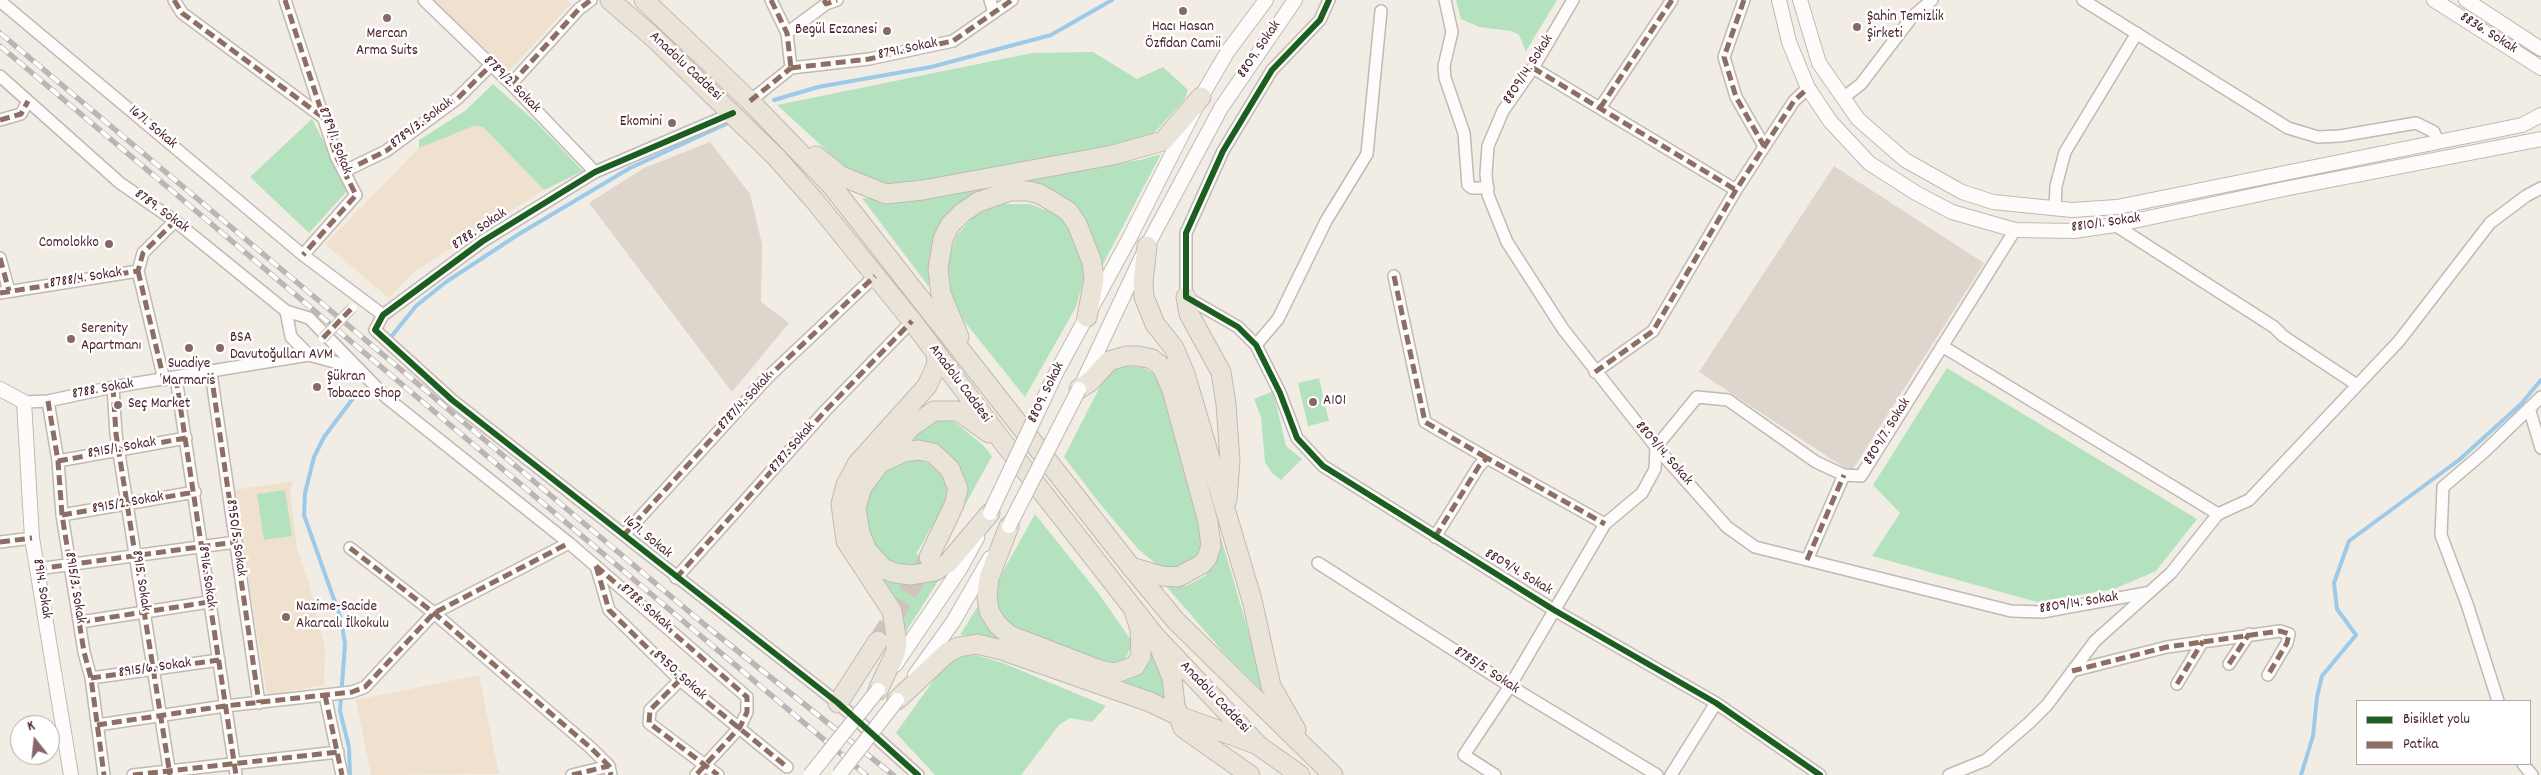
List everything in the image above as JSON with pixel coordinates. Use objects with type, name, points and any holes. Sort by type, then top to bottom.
[{"type":"highway","name":"Anadolu Caddesi","points":[[610,0],[733,113],[814,200],[912,321],[1003,442],[1155,636],[1259,746],[1300,775]]},
{"type":"highway","name":"Anadolu Caddesi","points":[[647,1],[750,101],[830,185],[1176,622],[1328,771]]},
{"type":"highway","points":[[750,101],[841,176],[886,194],[922,190],[1104,157],[1163,141],[1178,120],[1201,97]]},
{"type":"highway","points":[[967,356],[941,294],[938,269],[940,250],[950,225],[962,213],[978,202],[995,195],[1010,191],[1028,191],[1040,194],[1068,211],[1077,224],[1092,262],[1094,278],[1087,317]]},
{"type":"highway","points":[[1148,246],[1143,282],[1144,297],[1155,324],[1174,348],[1186,374],[1252,600],[1272,686],[1290,721],[1328,771]]},
{"type":"highway","points":[[1186,297],[1189,314],[1221,372],[1230,461],[1226,511]]},
{"type":"highway","points":[[878,690],[895,654],[897,642],[892,611],[846,541],[841,504],[846,485],[858,464],[927,386],[937,364],[936,353]]},
{"type":"highway","points":[[1079,389],[1091,381],[1109,361],[1126,356],[1139,356],[1152,359],[1162,367],[1172,390],[1208,522],[1211,546],[1207,558],[1202,564],[1178,577],[1162,576],[1131,567]]},
{"type":"highway","points":[[990,513],[948,563],[936,571],[911,576],[895,574],[884,568],[867,550],[860,533],[856,508],[862,487],[880,463],[911,428],[934,411],[958,411],[1003,442]]},
{"type":"highway","points":[[880,463],[904,452],[918,450],[933,453],[950,469],[958,489],[954,504],[929,557]]},
{"type":"highway","points":[[1009,526],[990,578],[987,596],[989,611],[997,624],[1009,635],[1100,670],[1116,673],[1135,666],[1140,656],[1140,629],[1134,611]]},
{"type":"highway","points":[[1155,636],[1172,678],[1175,705],[1183,728],[1250,775]]},
{"type":"highway","points":[[838,703],[878,641]]},
{"type":"highway","points":[[897,700],[948,652],[959,647],[976,644],[1002,650],[1150,702],[1179,716],[1259,746]]},
{"type":"street","points":[[174,0],[182,13],[324,118]]},
{"type":"street","name":"8789/1. Sokak","points":[[285,0],[336,156],[356,196],[303,255]]},
{"type":"street","name":"8789/2. Sokak","points":[[424,0],[511,84],[595,172]]},
{"type":"street","points":[[511,84],[579,9],[591,0]]},
{"type":"street","points":[[750,101],[791,68],[787,32],[771,0]]},
{"type":"street","points":[[990,0],[994,14]]},
{"type":"street","name":"8791. Sokak","points":[[791,68],[869,58],[953,41],[1012,0]]},
{"type":"street","name":"8809. Sokak","points":[[810,775],[878,690],[960,569],[990,513],[1056,373],[1201,97],[1228,52],[1266,0]]},
{"type":"street","name":"8809. Sokak","points":[[839,775],[897,700],[953,622],[1009,526],[1079,389],[1148,246],[1221,108],[1295,0]]},
{"type":"street","points":[[1329,0],[1320,20],[1272,70],[1223,151],[1186,233],[1186,297],[1238,327],[1256,344],[1278,318],[1326,222],[1367,154],[1381,11]]},
{"type":"street","points":[[1445,0],[1452,32],[1444,66],[1445,78],[1464,133],[1468,185],[1472,188],[1488,188]]},
{"type":"street","name":"8809/14. Sokak","points":[[1573,0],[1533,68],[1503,111],[1488,146],[1488,188],[1507,242],[1563,329],[1656,447],[1727,527],[1744,542],[1756,547],[2011,611],[2042,612],[2146,593]]},
{"type":"street","points":[[1600,108],[1672,0]]},
{"type":"street","points":[[1744,0],[1724,57],[1736,97],[1764,146]]},
{"type":"street","name":"8810/1. Sokak","points":[[1778,0],[1789,42],[1808,88],[1830,121],[1877,168],[1916,193],[1952,212],[2015,230],[2074,231],[2115,225],[2284,189],[2541,139]]},
{"type":"street","name":"8810/1. Sokak","points":[[1800,0],[1819,63],[1858,119],[1905,160],[1962,192],[1993,202],[2072,210],[2117,207],[2244,179],[2364,158],[2522,125],[2541,114]]},
{"type":"street","points":[[1842,98],[1861,84],[1912,17],[1932,0]]},
{"type":"street","points":[[2083,0],[2295,130],[2318,137],[2340,136],[2416,124],[2434,132],[2438,142]]},
{"type":"street","name":"8836. Sokak","points":[[2434,0],[2541,68]]},
{"type":"street","points":[[2466,0],[2541,48]]},
{"type":"street","name":"1671. Sokak","points":[[0,1],[303,255]]},
{"type":"street","points":[[787,32],[829,1]]},
{"type":"street","points":[[2054,208],[2056,186],[2065,152],[2137,33]]},
{"type":"street","name":"8789/3. Sokak","points":[[345,171],[386,151],[458,98],[491,65]]},
{"type":"street","points":[[1533,68],[1736,190]]},
{"type":"street","name":"8789. Sokak","points":[[0,76],[120,183],[175,221],[286,312]]},
{"type":"street","points":[[1595,372],[1653,331],[1764,146],[1794,101],[1808,88]]},
{"type":"street","points":[[0,120],[21,114],[28,101]]},
{"type":"street","name":"8788. Sokak","points":[[383,315],[483,240],[595,172],[733,113]]},
{"type":"street","points":[[1949,775],[1986,760],[2014,737],[2047,705],[2095,641],[2146,593],[2171,573],[2218,514],[2250,500],[2399,341],[2451,270],[2490,223],[2526,196],[2541,188]]},
{"type":"street","name":"8788/4. Sokak","points":[[5,292],[138,271],[143,253],[175,221]]},
{"type":"street","points":[[2115,225],[2274,327],[2283,336],[2357,385]]},
{"type":"street","name":"8809/7. Sokak","points":[[1844,475],[1861,476],[2015,230]]},
{"type":"street","points":[[303,255],[383,315]]},
{"type":"street","points":[[0,258],[5,292]]},
{"type":"street","points":[[138,271],[164,380]]},
{"type":"street","name":"8787/4. Sokak","points":[[624,535],[768,377],[875,276]]},
{"type":"street","points":[[1394,276],[1425,422],[1605,524]]},
{"type":"street","points":[[323,338],[352,308]]},
{"type":"street","points":[[286,312],[291,337],[309,355]]},
{"type":"street","name":"8788. Sokak","points":[[286,312],[309,318],[387,398],[569,543],[747,697],[747,712],[740,727]]},
{"type":"street","name":"1671. Sokak","points":[[383,315],[375,330],[452,400],[676,578],[838,703],[918,775]]},
{"type":"street","name":"8787. Sokak","points":[[676,578],[826,410],[912,321]]},
{"type":"street","name":"8809/4. Sokak","points":[[1256,344],[1280,392],[1297,438],[1324,466],[1554,610],[1716,703],[1820,775]]},
{"type":"street","points":[[1942,346],[2218,514]]},
{"type":"street","name":"8788. Sokak","points":[[24,402],[48,400],[113,387],[309,355],[356,368]]},
{"type":"street","name":"8950/5. Sokak","points":[[211,372],[259,703]]},
{"type":"street","name":"8916. Sokak","points":[[176,378],[195,492],[209,602],[235,770]]},
{"type":"street","name":"8915. Sokak","points":[[113,387],[119,450],[170,773]]},
{"type":"street","points":[[0,389],[24,402]]},
{"type":"street","points":[[1495,775],[1464,755],[1510,686],[1605,524],[1642,493],[1655,470],[1656,447],[1697,397],[1728,400],[1816,462],[1844,475],[1807,560]]},
{"type":"street","points":[[2498,700],[2467,604],[2441,535],[2443,488],[2483,453],[2541,397]]},
{"type":"street","name":"8915/3. Sokak","points":[[48,400],[58,461],[62,515],[84,652],[91,678],[104,775]]},
{"type":"street","name":"8914. Sokak","points":[[24,402],[32,538],[71,775]]},
{"type":"street","points":[[2529,408],[2541,448]]},
{"type":"street","name":"8915/1. Sokak","points":[[58,461],[186,438]]},
{"type":"street","points":[[1435,537],[1478,466],[1486,458]]},
{"type":"street","name":"8915/2. Sokak","points":[[62,515],[195,492]]},
{"type":"street","points":[[0,542],[32,538]]},
{"type":"street","points":[[37,569],[236,542]]},
{"type":"street","points":[[97,725],[225,706],[352,692],[365,687],[434,613],[569,543]]},
{"type":"street","points":[[350,548],[434,613],[610,771]]},
{"type":"street","name":"8785/5. Sokak","points":[[1318,563],[1510,686],[1657,775]]},
{"type":"street","name":"8950. Sokak","points":[[596,566],[609,610],[680,680],[787,767]]},
{"type":"street","points":[[80,622],[209,602]]},
{"type":"street","points":[[2072,671],[2167,646],[2249,634],[2280,631],[2289,634],[2287,643],[2268,675]]},
{"type":"street","points":[[2229,664],[2249,634]]},
{"type":"street","points":[[2177,684],[2203,641]]},
{"type":"street","name":"8915/6. Sokak","points":[[91,678],[219,660]]},
{"type":"street","points":[[680,680],[650,710],[649,723],[718,775]]},
{"type":"street","points":[[325,695],[342,775]]},
{"type":"street","points":[[1671,775],[1716,703]]},
{"type":"street","points":[[696,775],[740,727]]},
{"type":"street","points":[[132,775],[235,770],[338,752]]},
{"type":"street","points":[[572,775],[610,771]]},
{"type":"shaded area","points":[[433,0],[566,0],[571,4],[509,71]]},
{"type":"shaded area","points":[[474,126],[483,127],[544,190],[415,271],[389,298],[325,244],[419,148]]},
{"type":"shaded area","points":[[710,142],[750,194],[762,244],[761,302],[789,323],[732,392],[589,203],[644,168]]},
{"type":"shaded area","points":[[1834,166],[1984,263],[1851,472],[1699,372]]},
{"type":"shaded area","name":"Nazime-Sacide Akarcalı İlkokulu","points":[[293,481],[290,491],[297,548],[309,584],[325,649],[324,685],[267,695],[234,490]]},
{"type":"shaded area","points":[[479,675],[499,774],[371,775],[356,700]]},
{"type":"green space","points":[[1456,0],[1557,0],[1526,51],[1519,35],[1511,31],[1479,27],[1461,19]]},
{"type":"green space","points":[[1093,52],[1137,79],[1163,67],[1188,90],[1184,100],[1154,133],[1131,142],[893,186],[875,184],[848,170],[777,105],[1032,53]]},
{"type":"green space","points":[[493,84],[538,124],[583,171],[544,190],[483,127],[474,126],[419,148],[419,140],[465,111]]},
{"type":"green space","points":[[312,119],[348,190],[309,233],[250,177]]},
{"type":"green space","points":[[1161,154],[1102,266],[1100,254],[1086,221],[1073,209],[1023,185],[937,234],[929,259],[929,287],[862,198],[884,199],[1140,160]]},
{"type":"green space","points":[[999,204],[1030,204],[1058,215],[1081,245],[1085,275],[1076,307],[1025,397],[964,321],[951,297],[946,275],[949,254],[957,235],[974,216]]},
{"type":"green space","points":[[1120,366],[1142,367],[1156,375],[1173,417],[1202,537],[1200,549],[1194,559],[1185,566],[1171,569],[1160,567],[1139,550],[1064,457],[1107,373]]},
{"type":"green space","points":[[1947,368],[2197,519],[2156,571],[2114,589],[2037,602],[1872,556],[1900,513],[1873,485]]},
{"type":"green space","name":"A101","points":[[1319,378],[1329,421],[1308,426],[1298,383]]},
{"type":"green space","points":[[1273,391],[1286,446],[1302,459],[1281,480],[1272,473],[1265,462],[1261,417],[1254,399]]},
{"type":"green space","points":[[938,418],[951,419],[983,445],[992,456],[964,507],[965,494],[910,442],[918,431]]},
{"type":"green space","points":[[918,459],[934,466],[943,477],[947,486],[947,500],[916,554],[924,558],[919,566],[893,564],[881,556],[872,543],[863,515],[866,497],[875,481],[889,468],[903,460]]},
{"type":"green space","points":[[285,490],[292,536],[264,540],[257,494]]},
{"type":"green space","points":[[1035,514],[1099,594],[1133,643],[1124,662],[1115,666],[1010,626],[999,612],[994,597],[996,584]]},
{"type":"green space","points":[[1221,538],[1266,694],[1224,653],[1165,585],[1186,586],[1205,576],[1217,559]]},
{"type":"green space","points":[[874,570],[905,583],[924,583],[940,578],[902,638]]},
{"type":"green space","points":[[978,606],[980,611],[1010,646],[978,636],[960,635]]},
{"type":"green space","points":[[1151,651],[1164,676],[1167,703],[1108,682],[1140,673],[1148,662]]},
{"type":"green space","points":[[976,655],[1003,663],[1106,706],[1092,722],[1070,718],[1059,725],[1021,775],[935,775],[896,733],[938,674],[956,657]]},
{"type":"waterway","points":[[774,100],[818,87],[931,67],[1051,35],[1112,0]]},
{"type":"waterway","points":[[391,337],[416,306],[446,282],[519,234],[630,168],[726,124]]},
{"type":"waterway","points":[[2301,775],[2313,736],[2317,697],[2322,676],[2356,635],[2337,609],[2334,583],[2349,541],[2459,460],[2521,404],[2541,380]]},
{"type":"waterway","points":[[350,775],[349,747],[340,711],[345,644],[341,619],[304,515],[305,493],[314,457],[324,437],[354,397]]},
{"type":"tunnel","points":[[878,641],[926,563]]},
{"type":"railway","points":[[0,33],[705,625],[893,775]]},
{"type":"railway","points":[[0,46],[866,775]]},
{"type":"marked path","points":[[174,0],[182,13],[324,118]]},
{"type":"marked path","points":[[285,0],[336,156],[356,195],[303,255]]},
{"type":"marked path","points":[[511,84],[579,9],[591,0]]},
{"type":"marked path","points":[[771,0],[787,33],[791,68]]},
{"type":"marked path","points":[[824,0],[826,4],[837,0]]},
{"type":"marked path","points":[[791,68],[869,59],[953,41],[1012,0]]},
{"type":"marked path","points":[[1600,108],[1672,0]]},
{"type":"marked path","points":[[1744,0],[1724,57],[1736,97],[1764,146]]},
{"type":"marked path","points":[[345,171],[386,151],[458,98],[491,65]]},
{"type":"marked path","points":[[750,101],[791,68]]},
{"type":"marked path","points":[[1533,68],[1736,190]]},
{"type":"marked path","points":[[1595,372],[1653,331],[1736,190],[1794,101],[1808,88]]},
{"type":"marked path","points":[[0,120],[21,114],[28,101]]},
{"type":"marked path","points":[[0,293],[138,271],[143,253],[175,221]]},
{"type":"marked path","points":[[0,258],[9,291]]},
{"type":"marked path","points":[[138,271],[164,380]]},
{"type":"marked path","points":[[624,535],[768,377],[875,276]]},
{"type":"marked path","points":[[1394,276],[1425,422],[1487,458]]},
{"type":"marked path","points":[[323,338],[352,308]]},
{"type":"marked path","points":[[676,578],[826,410],[912,321]]},
{"type":"marked path","points":[[211,373],[259,703]]},
{"type":"marked path","points":[[176,378],[236,775]]},
{"type":"marked path","points":[[113,387],[116,434],[170,775]]},
{"type":"marked path","points":[[48,401],[58,461],[62,515],[84,652],[91,678],[104,775]]},
{"type":"marked path","points":[[58,461],[186,438]]},
{"type":"marked path","points":[[1435,537],[1479,466],[1487,458],[1605,524]]},
{"type":"marked path","points":[[1807,560],[1844,475]]},
{"type":"marked path","points":[[62,515],[195,492]]},
{"type":"marked path","points":[[0,542],[32,538]]},
{"type":"marked path","points":[[37,569],[236,542]]},
{"type":"marked path","points":[[97,725],[225,706],[352,692],[365,687],[434,613],[569,543]]},
{"type":"marked path","points":[[350,548],[434,613],[591,748],[609,766],[611,775]]},
{"type":"marked path","points":[[596,566],[747,697],[747,712],[740,727],[696,775]]},
{"type":"marked path","points":[[596,566],[609,610],[680,680],[787,767]]},
{"type":"marked path","points":[[80,622],[209,602]]},
{"type":"marked path","points":[[2072,671],[2167,647],[2280,631],[2289,634],[2287,643],[2268,675]]},
{"type":"marked path","points":[[2229,664],[2249,634]]},
{"type":"marked path","points":[[2177,684],[2203,641]]},
{"type":"marked path","points":[[91,678],[219,660]]},
{"type":"marked path","points":[[680,680],[650,710],[649,723],[718,775]]},
{"type":"marked path","points":[[325,695],[342,775]]},
{"type":"marked path","points":[[133,775],[338,752]]},
{"type":"marked path","points":[[572,775],[609,766]]},
{"type":"cycle path","points":[[1329,0],[1320,20],[1272,70],[1223,151],[1186,233],[1186,297],[1238,327],[1256,345],[1280,393],[1297,438],[1323,466],[1554,610],[1716,703],[1820,775]]},
{"type":"cycle path","points":[[733,113],[595,172],[483,241],[383,315],[375,330],[452,400],[838,703],[918,775]]},
{"type":"place","name":"Hacı Hasan Özfidan Camii","points":[[1183,11]]},
{"type":"place","name":"Mercan Arma Suits","points":[[387,18]]},
{"type":"place","name":"Şahin Temizlik Şirketi","points":[[1857,27]]},
{"type":"place","name":"Begül Eczanesi","points":[[887,31]]},
{"type":"place","name":"Ekomini","points":[[672,123]]},
{"type":"place","name":"Comolokko","points":[[109,244]]},
{"type":"place","name":"Serenity Apartmanı","points":[[71,339]]},
{"type":"place","name":"Suadiye Marmaris","points":[[189,348]]},
{"type":"place","name":"BSA Davutoğulları AVM","points":[[220,348]]},
{"type":"place","name":"Şükran Tobacco Shop","points":[[317,387]]},
{"type":"place","name":"A101","points":[[1313,402]]},
{"type":"place","name":"Seç Market","points":[[118,405]]},
{"type":"place","name":"Nazime-Sacide Akarcalı İlkokulu","points":[[286,617]]}]
